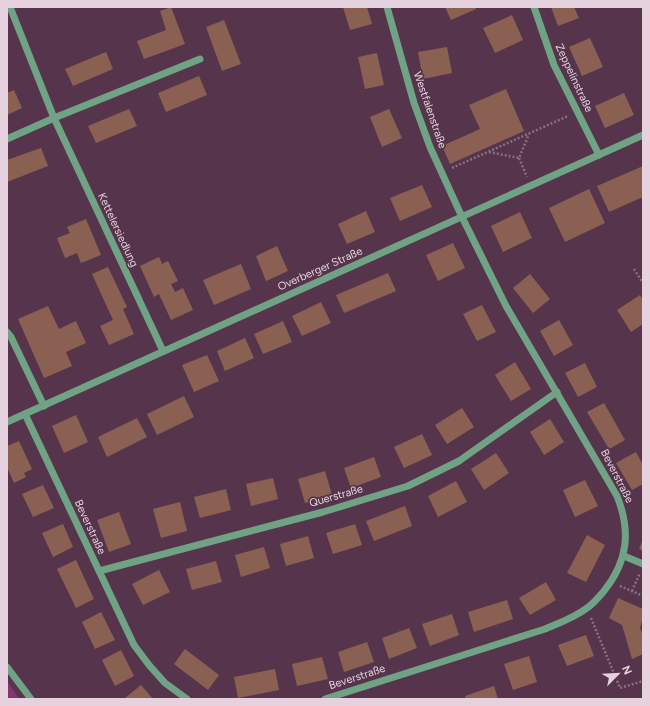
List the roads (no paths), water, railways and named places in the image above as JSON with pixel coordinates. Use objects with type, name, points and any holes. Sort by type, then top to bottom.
[{"type":"street","name":"Kettelersiedlung","points":[[10,7],[54,118],[162,352]]},
{"type":"street","name":"Westfalenstraße","points":[[387,7],[414,103],[430,148],[462,217]]},
{"type":"street","name":"Zeppelinstraße","points":[[534,7],[554,65],[599,155]]},
{"type":"street","points":[[7,139],[54,118],[200,59]]},
{"type":"street","name":"Overberger Straße","points":[[7,422],[643,135]]},
{"type":"street","name":"Beverstraße","points":[[324,699],[545,629],[569,619],[587,608],[611,582],[624,556],[626,525],[623,511],[617,496],[506,306],[462,217]]},
{"type":"street","points":[[7,332],[11,336],[44,406]]},
{"type":"street","name":"Querstraße","points":[[99,571],[323,512],[408,486],[459,461],[557,392]]},
{"type":"street","name":"Beverstraße","points":[[25,414],[134,645],[165,683],[188,699]]},
{"type":"street","points":[[624,556],[643,564]]},
{"type":"street","points":[[7,667],[31,699]]}]
